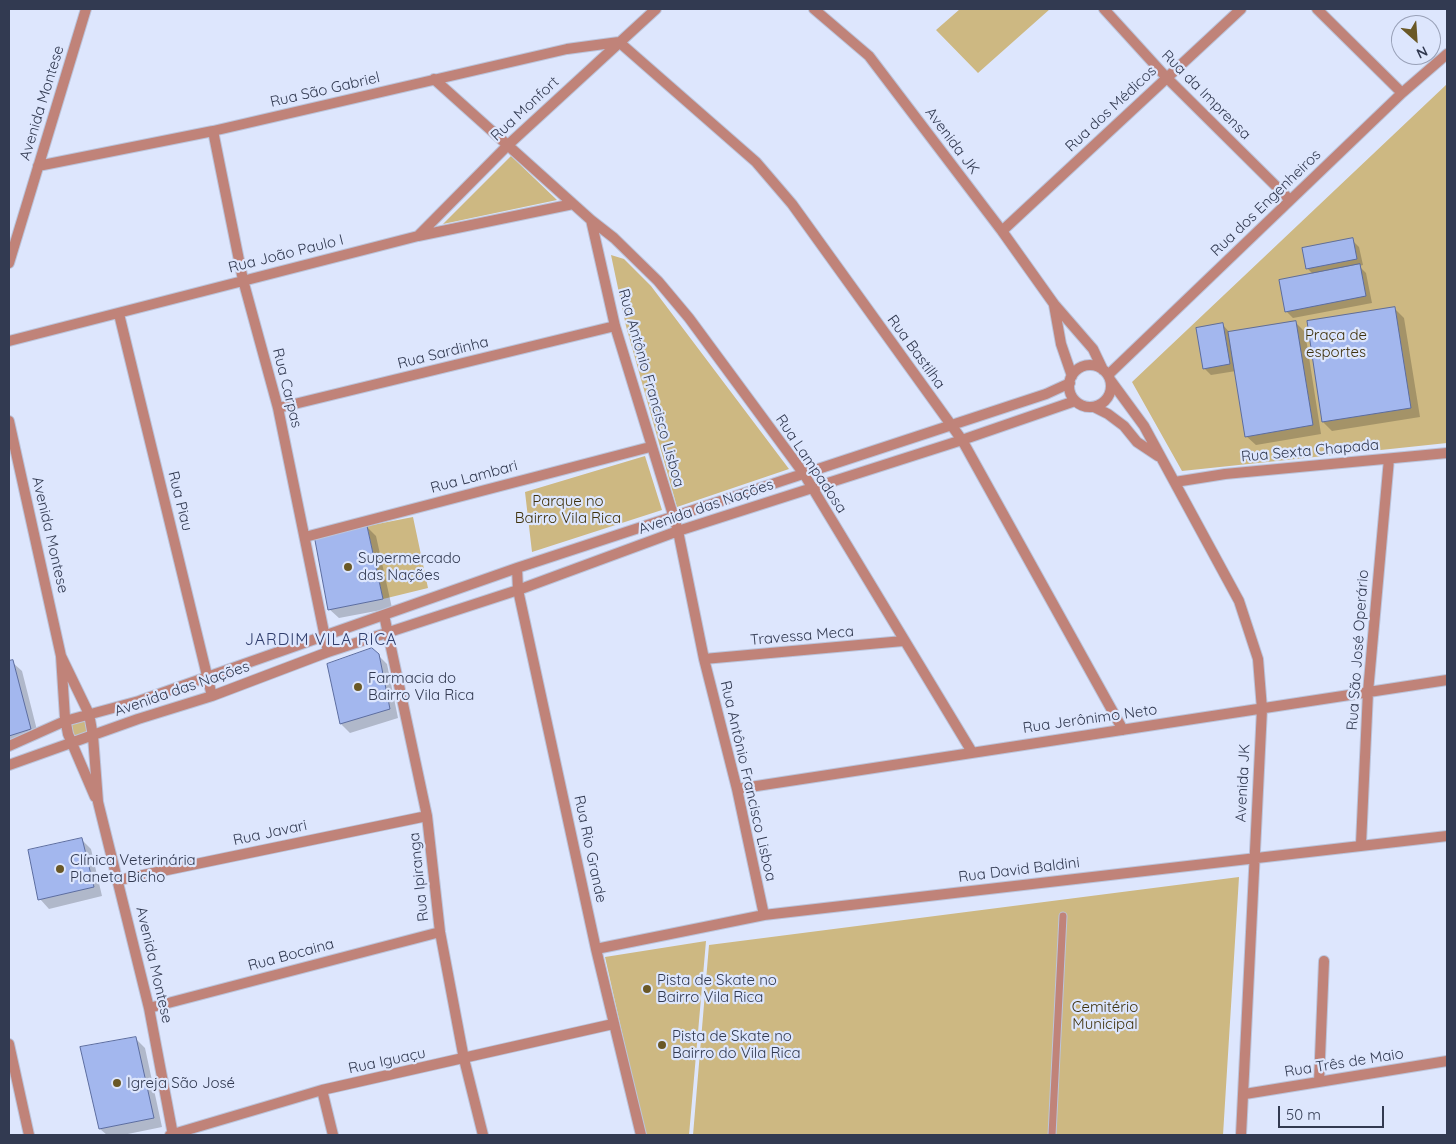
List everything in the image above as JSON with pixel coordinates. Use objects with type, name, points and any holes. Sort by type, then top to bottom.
[{"type":"street","name":"Avenida Montese","points":[[9,263],[86,9]]},
{"type":"street","name":"Rua Monfort","points":[[418,236],[509,144],[656,9]]},
{"type":"street","name":"Rua da Imprensa","points":[[1104,9],[1166,78],[1290,200]]},
{"type":"street","name":"Rua dos Médicos","points":[[1002,231],[1241,9]]},
{"type":"street","points":[[1317,9],[1402,93]]},
{"type":"street","name":"Avenida JK","points":[[817,10],[869,56],[1002,231],[1054,304],[1093,349],[1107,375],[1144,426],[1158,456],[1175,482],[1239,601],[1258,659],[1262,709],[1253,858],[1245,1094],[1241,1135]]},
{"type":"street","name":"Rua São Gabriel","points":[[38,166],[213,132],[567,49],[619,42]]},
{"type":"street","name":"Rua Bastilha","points":[[619,42],[769,175],[962,440],[1123,730]]},
{"type":"street","name":"Rua dos Engenheiros","points":[[1107,375],[1402,93],[1447,54]]},
{"type":"street","points":[[434,79],[509,144],[591,220]]},
{"type":"street","name":"Rua Carpas","points":[[213,132],[244,280],[278,408],[328,652]]},
{"type":"street","name":"Rua João Paulo I","points":[[9,341],[418,236],[573,204]]},
{"type":"street","name":"Rua Antônio Francisco Lisboa","points":[[591,220],[615,326],[650,447],[678,532],[704,659],[737,789],[764,915]]},
{"type":"street","name":"Rua Lampadosa","points":[[591,220],[614,238],[652,275],[683,311],[804,474],[903,641],[972,752]]},
{"type":"street","name":"Avenida JK","points":[[1054,304],[1061,344],[1071,379]]},
{"type":"street","name":"Rua Piau","points":[[120,314],[212,696]]},
{"type":"street","name":"Rua Sardinha","points":[[278,408],[615,326]]},
{"type":"street","points":[[1097,366],[1107,375],[1110,395],[1106,400],[1094,407],[1087,407],[1075,401],[1069,389],[1071,379],[1083,367],[1097,366]]},
{"type":"street","name":"Avenida das Nações","points":[[9,746],[65,722],[139,701],[208,678],[517,568],[1046,394],[1071,379]]},
{"type":"street","name":"Avenida das Nações","points":[[9,765],[212,696],[386,632],[518,590],[678,532],[962,440],[1075,401]]},
{"type":"street","name":"Avenida JK","points":[[1094,407],[1108,414],[1124,426],[1137,442],[1158,456]]},
{"type":"street","name":"Avenida Montese","points":[[9,421],[61,656],[65,722],[70,744],[98,802],[119,880],[149,1008],[172,1135]]},
{"type":"street","name":"Rua Lambari","points":[[305,537],[650,447]]},
{"type":"street","name":"Rua Sexta Chapada","points":[[1175,482],[1225,474],[1447,453]]},
{"type":"street","name":"Rua São José Operário","points":[[1361,844],[1368,692],[1389,459]]},
{"type":"street","name":"Rua Rio Grande","points":[[517,568],[518,590],[596,950],[641,1135]]},
{"type":"street","name":"Rua Ipiranga","points":[[384,615],[386,632],[427,816],[440,932],[464,1059],[483,1135]]},
{"type":"street","name":"Travessa Meca","points":[[704,659],[903,641]]},
{"type":"street","name":"Avenida Montese","points":[[61,656],[89,714],[94,736],[98,802]]},
{"type":"street","name":"Rua Jerônimo Neto","points":[[737,789],[1447,680]]},
{"type":"street","name":"Rua Javari","points":[[119,880],[427,816]]},
{"type":"street","name":"Rua David Baldini","points":[[596,950],[764,915],[1361,844],[1447,836]]},
{"type":"street","name":"Rua Bocaina","points":[[149,1008],[440,932]]},
{"type":"street","points":[[1319,1082],[1324,961]]},
{"type":"street","name":"Rua Iguaçu","points":[[172,1135],[322,1090],[613,1024]]},
{"type":"street","points":[[9,1044],[29,1135]]},
{"type":"street","name":"Rua Três de Maio","points":[[1245,1094],[1447,1061]]},
{"type":"street","points":[[322,1090],[333,1135]]},
{"type":"lane","points":[[1052,1135],[1063,916]]},
{"type":"green space","points":[[960,9],[1050,9],[978,73],[936,30]]},
{"type":"green space","name":"Praça de esportes","points":[[1447,84],[1447,443],[1182,471],[1132,382]]},
{"type":"green space","points":[[511,156],[557,200],[443,224]]},
{"type":"green space","points":[[611,255],[624,259],[651,286],[789,469],[677,507],[626,326]]},
{"type":"green space","name":"Parque no Bairro Vila Rica","points":[[645,456],[662,510],[532,552],[525,492]]},
{"type":"green space","points":[[413,517],[428,588],[383,599],[367,526]]},
{"type":"green space","points":[[73,721],[86,721],[88,736],[73,737],[71,724]]},
{"type":"green space","name":"Cemitério Municipal","points":[[1239,877],[1223,1135],[693,1135],[709,945]]},
{"type":"green space","points":[[706,941],[689,1135],[645,1135],[605,957]]},
{"type":"building","points":[[1353,238],[1357,259],[1306,269],[1302,248]]},
{"type":"building","points":[[1360,264],[1366,296],[1285,312],[1279,280]]},
{"type":"building","points":[[1395,307],[1411,408],[1322,422],[1307,321]]},
{"type":"building","points":[[1296,321],[1313,425],[1245,437],[1228,332]]},
{"type":"building","points":[[1223,323],[1230,364],[1203,369],[1196,328]]},
{"type":"building","name":"Supermercado das Nações","points":[[367,526],[383,599],[328,610],[314,535]]},
{"type":"building","name":"Farmacia do Bairro Vila Rica","points":[[372,648],[379,654],[390,709],[340,724],[327,664]]},
{"type":"building","points":[[13,660],[31,729],[9,736],[9,661]]},
{"type":"building","name":"Clínica Veterinária Planeta Bicho","points":[[82,838],[94,887],[38,900],[28,850]]},
{"type":"building","name":"Igreja São José","points":[[136,1037],[154,1118],[99,1129],[80,1047]]},
{"type":"place","name":"Supermercado das Nações","points":[[348,567]]},
{"type":"place","name":"Farmacia do Bairro Vila Rica","points":[[358,687]]},
{"type":"place","name":"Clínica Veterinária Planeta Bicho","points":[[60,869]]},
{"type":"place","name":"Pista de Skate no Bairro Vila Rica","points":[[647,989]]},
{"type":"place","name":"Pista de Skate no Bairro do Vila Rica","points":[[662,1045]]},
{"type":"place","name":"Igreja São José","points":[[117,1083]]},
{"type":"district","name":"JARDIM VILA RICA","points":[[321,640]]}]
